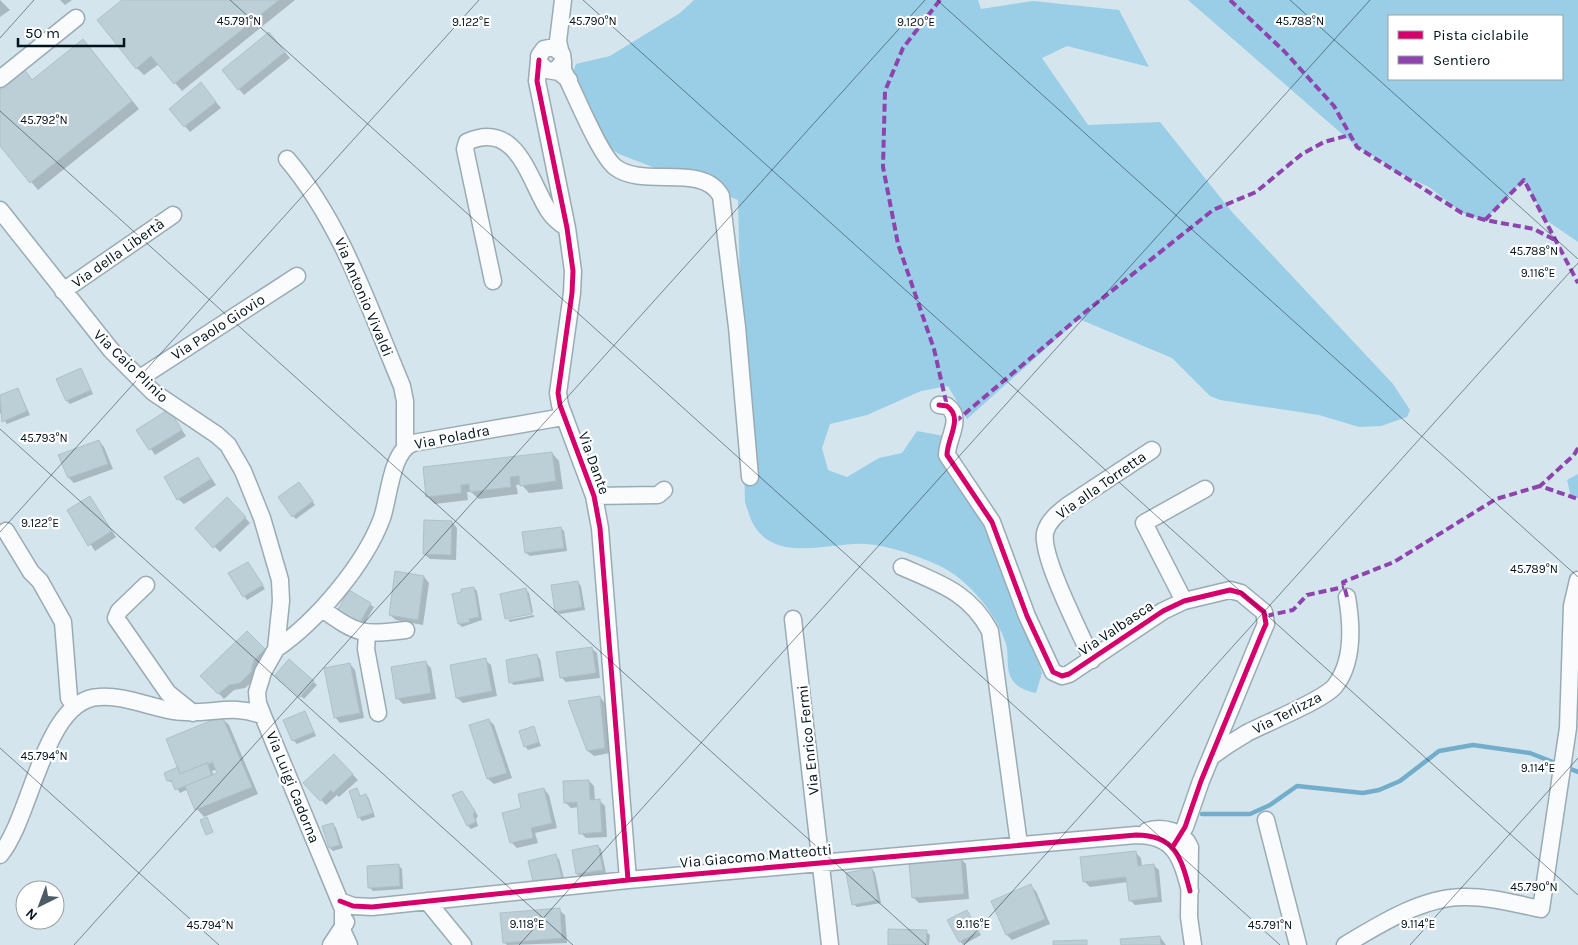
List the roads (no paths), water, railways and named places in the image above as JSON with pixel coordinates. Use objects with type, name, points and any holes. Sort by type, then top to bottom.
[{"type":"street","points":[[563,0],[552,60],[568,80],[604,152],[614,166],[634,176],[682,177],[707,182],[716,188],[721,196],[737,327],[750,477]]},
{"type":"street","points":[[0,79],[76,18]]},
{"type":"street","name":"Via Dante","points":[[552,60],[537,81],[567,228],[574,282],[558,393],[563,417],[594,496],[600,528],[628,880]]},
{"type":"street","points":[[493,281],[465,149],[467,142],[479,136],[502,141],[521,156],[547,209],[556,221],[567,228]]},
{"type":"street","name":"Via Antonio Vivaldi","points":[[287,159],[305,180],[338,236],[402,386],[405,401],[405,447]]},
{"type":"street","name":"Via Caio Plinio","points":[[0,210],[111,350],[164,401],[217,435],[228,445],[243,471],[262,518],[280,580],[281,601],[276,649],[258,683],[258,703],[264,716]]},
{"type":"street","name":"Via della Libertà","points":[[63,291],[173,215]]},
{"type":"street","name":"Via Paolo Giovio","points":[[140,378],[297,276]]},
{"type":"street","name":"Via Valbasca","points":[[939,405],[947,406],[954,414],[955,422],[947,455],[992,522],[1027,616],[1051,670],[1059,675],[1065,675],[1092,660],[1163,611],[1184,601],[1236,590],[1261,607],[1266,616],[1262,633],[1177,842]]},
{"type":"street","name":"Via Poladra","points":[[276,649],[299,632],[322,609],[346,578],[378,528],[399,455],[405,447],[413,443],[563,417]]},
{"type":"street","name":"Via alla Torretta","points":[[1092,660],[1047,555],[1046,531],[1056,515],[1067,506],[1152,450]]},
{"type":"street","points":[[1184,601],[1144,522],[1205,489]]},
{"type":"street","name":"Via Dante","points":[[594,496],[658,495],[664,490]]},
{"type":"street","points":[[6,531],[31,572],[40,581],[63,622],[70,698],[75,707]]},
{"type":"street","points":[[902,567],[950,587],[962,596],[984,619],[990,631],[1019,844]]},
{"type":"street","points":[[1345,945],[1395,917],[1441,899],[1477,897],[1541,909],[1568,728],[1572,606],[1578,580]]},
{"type":"street","points":[[146,584],[118,611],[116,618],[168,693],[193,713]]},
{"type":"street","name":"Via Terlizza","points":[[1212,756],[1246,734],[1334,688],[1344,670],[1350,641],[1350,615],[1347,597]]},
{"type":"street","points":[[322,609],[355,630],[367,634],[406,630]]},
{"type":"street","name":"Via Enrico Fermi","points":[[794,619],[830,945]]},
{"type":"street","points":[[367,634],[366,649],[378,713]]},
{"type":"street","name":"Via Luigi Cadorna","points":[[0,855],[23,815],[52,738],[60,723],[84,700],[110,697],[193,713],[231,708],[247,710],[264,716],[340,901],[344,916],[343,932],[349,945]]},
{"type":"street","points":[[1266,820],[1298,945]]},
{"type":"street","name":"Via Giacomo Matteotti","points":[[340,901],[362,907],[628,880],[1136,835],[1158,836],[1177,842]]},
{"type":"street","points":[[1177,842],[1190,891],[1189,917],[1193,945]]},
{"type":"street","points":[[427,901],[464,945]]},
{"type":"street","points":[[330,945],[351,916],[362,907]]},
{"type":"waterway","points":[[1202,814],[1250,814],[1270,805],[1297,786],[1363,793],[1379,790],[1400,781],[1439,751],[1473,745],[1530,753],[1578,772]]}]
